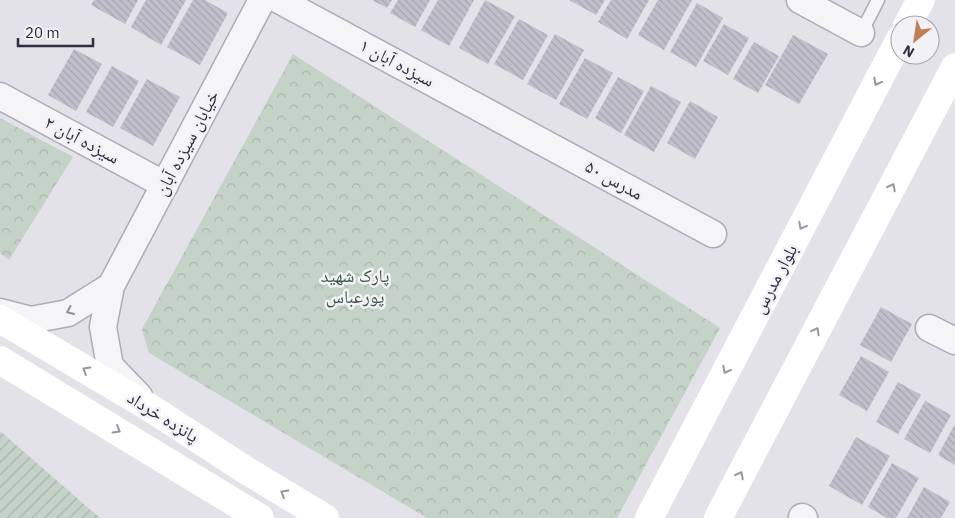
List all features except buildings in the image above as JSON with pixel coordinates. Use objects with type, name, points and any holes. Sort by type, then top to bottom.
[{"type":"main road","points":[[913,15],[921,0]]},
{"type":"main road","name":"بلوار مدرس","points":[[649,517],[890,58]]},
{"type":"main road","points":[[718,518],[955,67]]},
{"type":"main road","name":"پانزده خرداد","points":[[0,319],[152,409],[325,518]]},
{"type":"main road","name":"پانزده خرداد","points":[[0,360],[260,518]]},
{"type":"main road","points":[[232,500],[248,471]]},
{"type":"street","name":"خیابان سیزده آبان","points":[[152,409],[110,366],[103,327],[112,286],[262,0]]},
{"type":"street","name":"سیزده آبان ۱","points":[[278,0],[516,127]]},
{"type":"street","points":[[800,0],[861,33]]},
{"type":"street","name":"سیزده آبان ۲","points":[[0,96],[165,185]]},
{"type":"street","name":"مدرس ۵۰","points":[[516,127],[713,234]]},
{"type":"street","points":[[0,312],[31,320],[68,313],[112,286]]},
{"type":"street","points":[[929,328],[955,341]]},
{"type":"lane","points":[[861,33],[878,0]]},
{"type":"green space","name":"پارک شهید پورعباس","points":[[293,54],[720,328],[617,518],[427,518],[149,353],[142,329]]},
{"type":"green space","points":[[0,118],[73,157],[9,260],[0,253]]},
{"type":"green space","points":[[0,431],[100,518],[0,518]]}]
